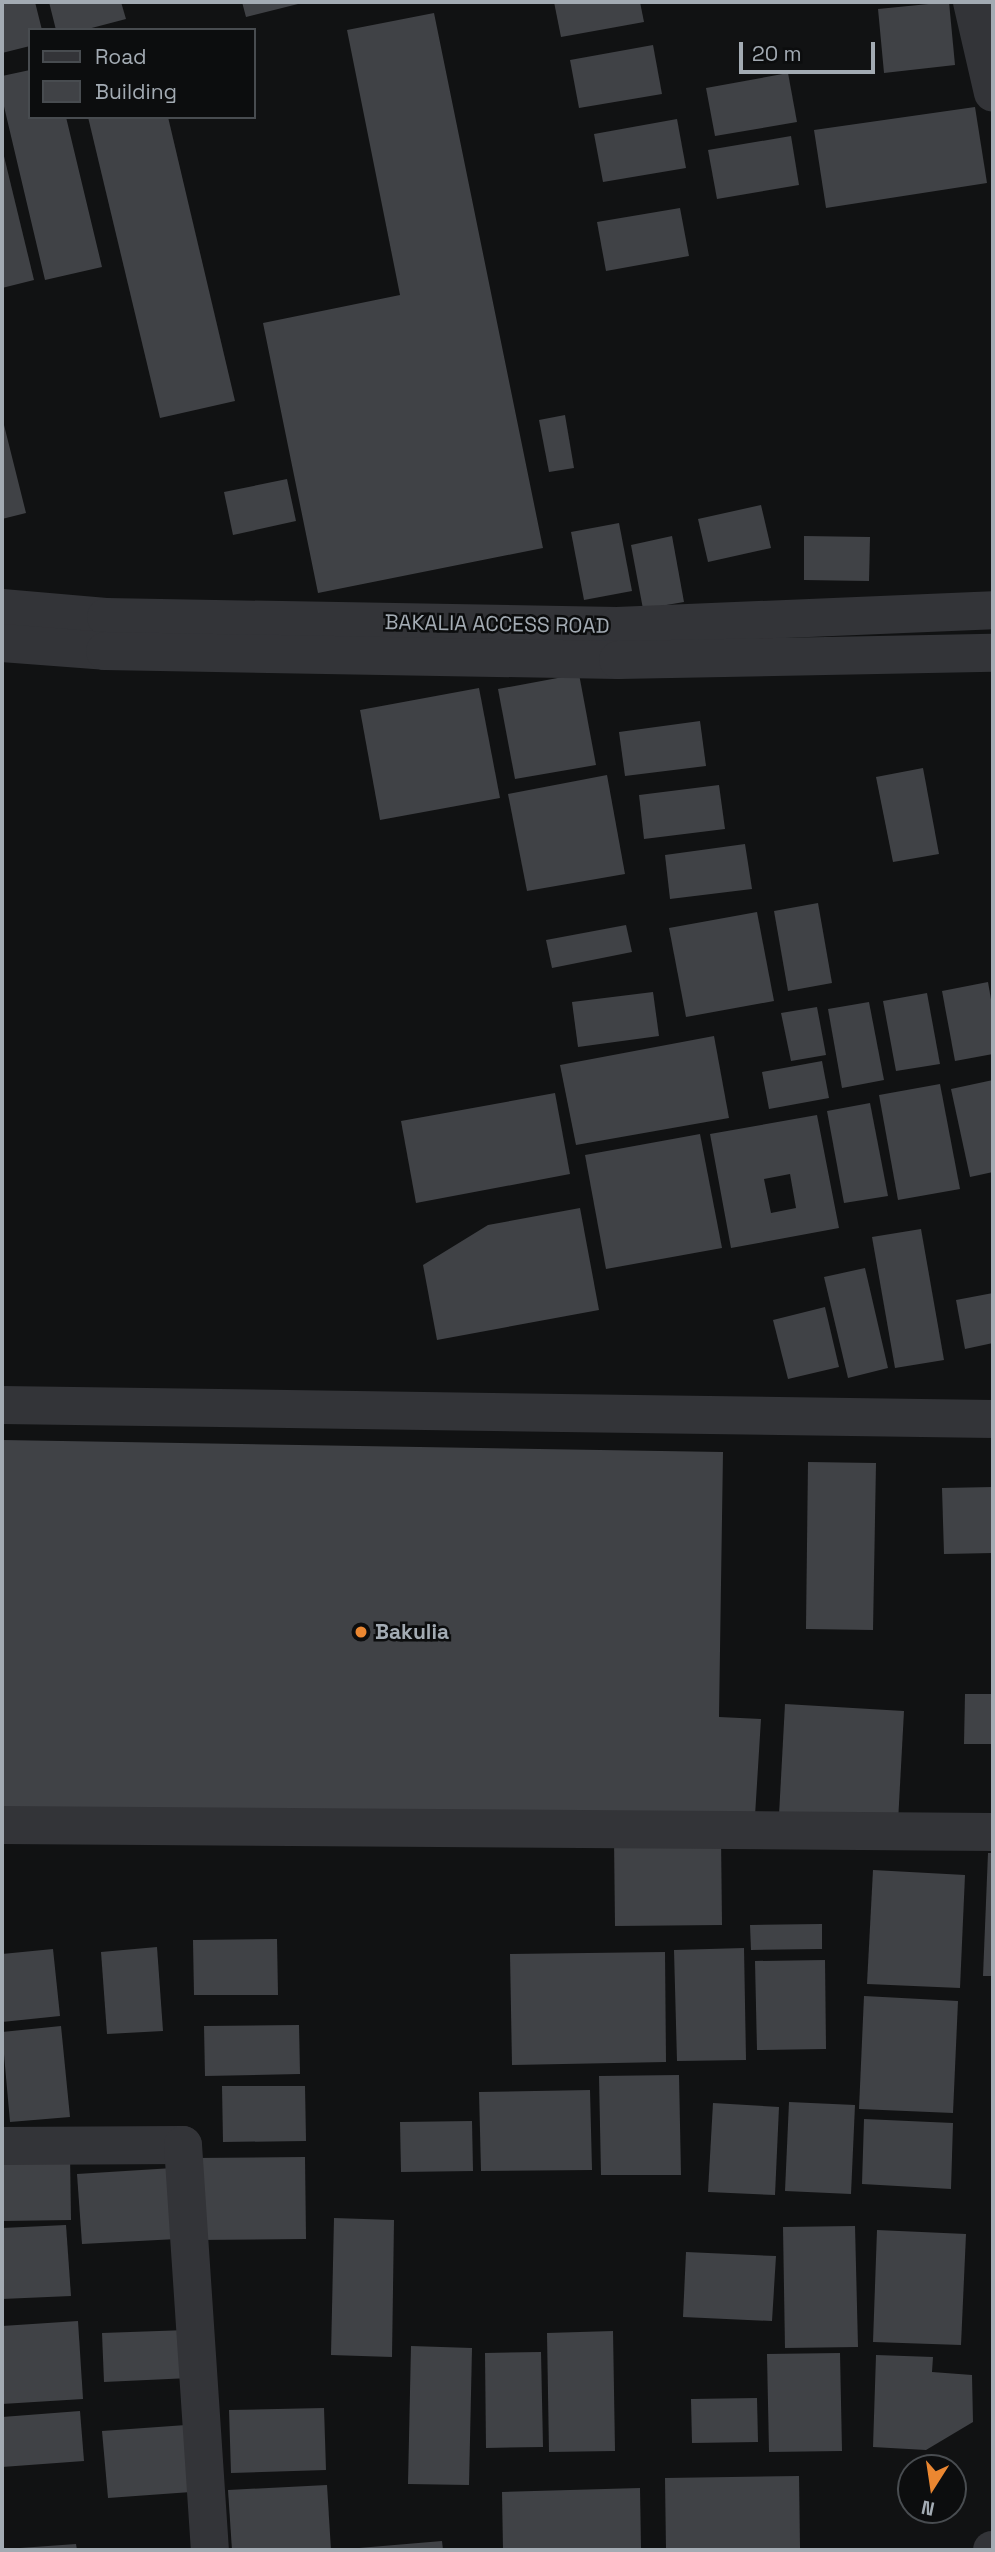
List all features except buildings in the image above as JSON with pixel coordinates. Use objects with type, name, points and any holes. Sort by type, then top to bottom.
[{"type":"street","points":[[972,2],[993,93]]},
{"type":"street","name":"BAKALIA ACCESS ROAD","points":[[2,608],[106,617],[617,626],[993,610]]},
{"type":"street","name":"BAKALIA ACCESS ROAD","points":[[2,643],[104,651],[618,660],[993,653]]},
{"type":"street","points":[[2,1405],[993,1419]]},
{"type":"street","points":[[2,1825],[993,1832]]},
{"type":"street","points":[[2,2146],[183,2145],[211,2550]]},
{"type":"place","name":"Bakulia","points":[[361,1632]]}]
